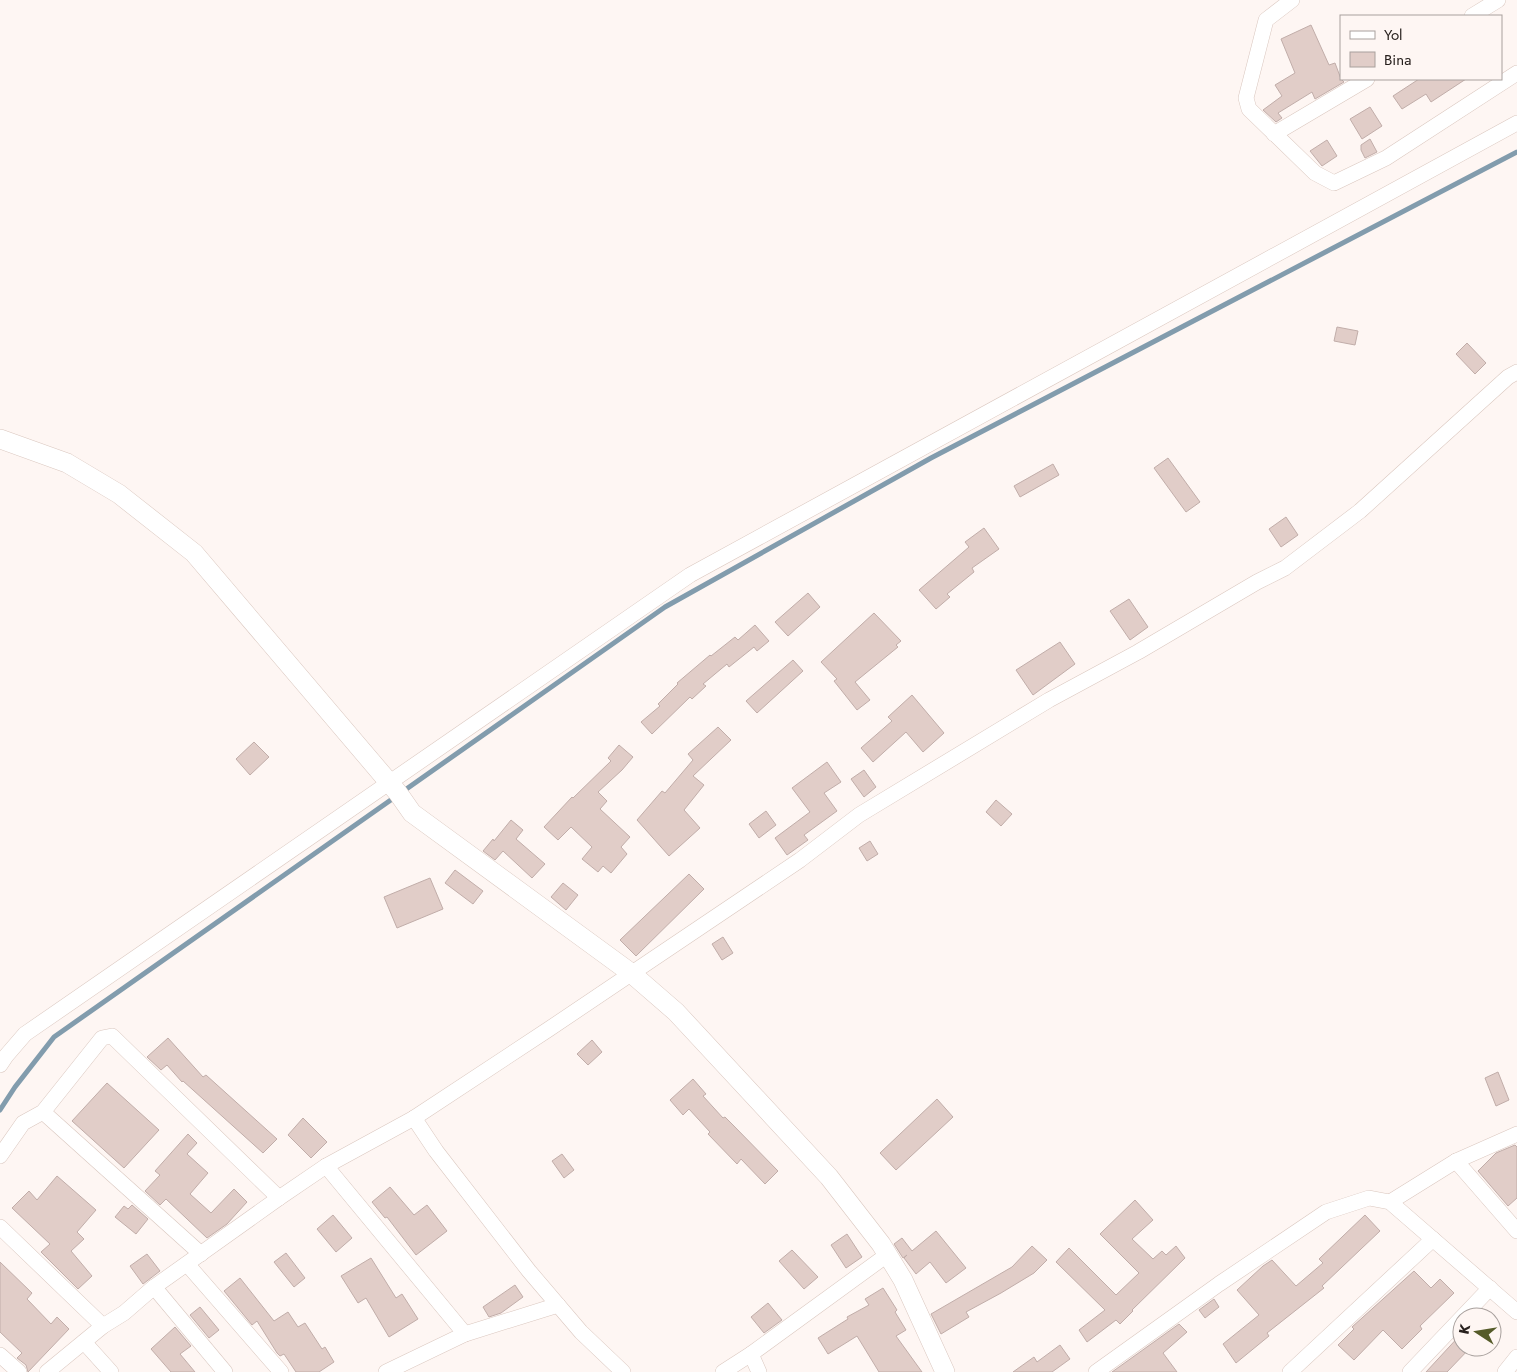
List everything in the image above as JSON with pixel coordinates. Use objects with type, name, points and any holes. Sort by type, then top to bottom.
[{"type":"street","points":[[1292,0],[1266,20],[1246,98],[1249,110],[1315,173],[1334,183],[1386,158],[1517,73]]},
{"type":"street","points":[[1474,15],[1498,0]]},
{"type":"street","points":[[1274,134],[1365,80]]},
{"type":"street","points":[[0,1065],[25,1034],[394,788],[690,575],[1517,123]]},
{"type":"street","points":[[46,1372],[103,1326],[124,1313],[154,1287],[279,1198],[326,1166],[414,1118],[549,1029],[800,860],[859,815],[1049,700],[1138,652],[1257,582],[1285,568],[1360,511],[1508,377],[1517,372]]},
{"type":"street","points":[[0,439],[67,463],[119,494],[194,553],[394,788],[412,813],[631,973],[676,1012],[829,1177],[887,1255],[903,1280],[945,1372]]},
{"type":"street","points":[[0,1156],[23,1123],[43,1112],[102,1038],[112,1036],[279,1198]]},
{"type":"street","points":[[43,1112],[201,1254]]},
{"type":"street","points":[[414,1118],[477,1205],[558,1306],[581,1332],[623,1372]]},
{"type":"street","points":[[1390,1202],[1456,1162],[1517,1134]]},
{"type":"street","points":[[1456,1162],[1517,1231]]},
{"type":"street","points":[[326,1166],[464,1334]]},
{"type":"street","points":[[1096,1372],[1219,1284],[1326,1212],[1370,1198],[1390,1202],[1517,1312]]},
{"type":"street","points":[[0,1227],[103,1326]]},
{"type":"street","points":[[1290,1372],[1433,1239]]},
{"type":"street","points":[[723,1372],[751,1354],[887,1255]]},
{"type":"street","points":[[187,1264],[281,1372]]},
{"type":"street","points":[[154,1287],[225,1372]]},
{"type":"street","points":[[1410,1372],[1490,1288]]},
{"type":"street","points":[[386,1372],[464,1334],[558,1306]]},
{"type":"street","points":[[84,1342],[111,1372]]},
{"type":"street","points":[[751,1354],[759,1372]]},
{"type":"street","points":[[0,1355],[19,1372]]},
{"type":"street","points":[[1505,1372],[1517,1358]]},
{"type":"building","points":[[1311,25],[1329,65],[1335,63],[1340,80],[1344,82],[1315,99],[1312,92],[1278,113],[1282,118],[1276,122],[1263,110],[1282,96],[1275,85],[1295,73],[1281,39]]},
{"type":"building","points":[[1417,80],[1464,80],[1431,102],[1426,94],[1402,109],[1393,96]]},
{"type":"building","points":[[1370,107],[1382,126],[1362,139],[1350,119]]},
{"type":"building","points":[[1370,139],[1377,152],[1365,158],[1361,145]]},
{"type":"building","points":[[1327,140],[1337,156],[1322,166],[1310,151]]},
{"type":"building","points":[[1337,327],[1358,331],[1355,345],[1334,341]]},
{"type":"building","points":[[1467,343],[1486,363],[1475,374],[1456,354]]},
{"type":"building","points":[[1168,458],[1200,502],[1186,512],[1154,468]]},
{"type":"building","points":[[1053,464],[1059,475],[1020,497],[1014,486]]},
{"type":"building","points":[[1286,517],[1298,535],[1281,547],[1269,529]]},
{"type":"building","points":[[984,528],[999,549],[972,568],[974,572],[947,594],[950,597],[936,609],[919,590],[969,547],[965,542]]},
{"type":"building","points":[[808,593],[820,607],[788,636],[775,622]]},
{"type":"building","points":[[1129,599],[1148,627],[1130,640],[1110,611]]},
{"type":"building","points":[[874,613],[901,641],[896,645],[898,647],[855,682],[870,700],[857,710],[834,681],[837,679],[821,662]]},
{"type":"building","points":[[755,625],[769,641],[757,651],[754,647],[729,667],[727,664],[703,684],[706,686],[692,699],[690,697],[652,734],[641,722],[660,706],[658,704],[677,683],[710,655],[735,637],[738,640]]},
{"type":"building","points":[[1060,642],[1075,664],[1033,695],[1016,670]]},
{"type":"building","points":[[793,660],[803,671],[757,713],[746,701]]},
{"type":"building","points":[[912,695],[944,733],[923,752],[906,732],[873,762],[861,748],[892,721],[888,717]]},
{"type":"building","points":[[718,727],[731,740],[693,776],[704,785],[684,810],[700,828],[669,856],[637,820],[662,791],[665,793],[693,760],[688,754]]},
{"type":"building","points":[[254,742],[269,757],[250,775],[236,759]]},
{"type":"building","points":[[619,745],[633,757],[598,792],[607,801],[600,809],[630,837],[621,847],[627,854],[611,873],[603,866],[598,872],[582,859],[592,847],[571,827],[558,840],[544,827],[572,797],[611,761],[608,758]]},
{"type":"building","points":[[827,762],[841,782],[824,793],[837,811],[804,835],[808,840],[787,855],[775,838],[810,812],[792,788]]},
{"type":"building","points":[[864,770],[876,787],[864,797],[851,779]]},
{"type":"building","points":[[996,800],[1012,814],[1001,826],[986,812]]},
{"type":"building","points":[[766,811],[776,825],[759,838],[749,824]]},
{"type":"building","points":[[511,820],[523,830],[516,839],[545,864],[532,878],[503,851],[495,860],[483,851]]},
{"type":"building","points":[[870,841],[878,854],[867,861],[859,848]]},
{"type":"building","points":[[455,870],[483,891],[473,904],[445,883]]},
{"type":"building","points":[[689,874],[704,889],[636,956],[620,940]]},
{"type":"building","points":[[430,878],[443,909],[397,928],[384,897]]},
{"type":"building","points":[[563,883],[578,895],[566,910],[551,897]]},
{"type":"building","points":[[723,937],[733,953],[722,960],[712,944]]},
{"type":"building","points":[[168,1038],[203,1077],[206,1075],[277,1139],[263,1153],[182,1082],[167,1065],[161,1070],[147,1057]]},
{"type":"building","points":[[592,1040],[602,1052],[588,1065],[577,1054]]},
{"type":"building","points":[[1498,1072],[1509,1100],[1496,1106],[1485,1078]]},
{"type":"building","points":[[693,1079],[706,1094],[703,1096],[723,1118],[725,1117],[778,1171],[765,1184],[741,1159],[737,1164],[708,1134],[710,1132],[689,1109],[683,1115],[670,1100]]},
{"type":"building","points":[[107,1083],[159,1130],[124,1168],[72,1121]]},
{"type":"building","points":[[937,1099],[953,1117],[896,1170],[880,1153]]},
{"type":"building","points":[[303,1118],[327,1142],[311,1158],[288,1135]]},
{"type":"building","points":[[188,1134],[197,1143],[187,1154],[208,1173],[190,1194],[211,1213],[234,1189],[247,1202],[227,1224],[207,1238],[166,1199],[160,1205],[145,1191],[160,1175],[155,1171]]},
{"type":"building","points":[[1515,1145],[1517,1147],[1517,1198],[1508,1206],[1478,1171],[1496,1153]]},
{"type":"building","points":[[562,1154],[574,1170],[564,1178],[552,1161]]},
{"type":"building","points":[[57,1176],[96,1210],[77,1232],[84,1239],[71,1251],[92,1276],[78,1289],[41,1252],[50,1244],[12,1208],[29,1191],[37,1200]]},
{"type":"building","points":[[390,1187],[414,1215],[427,1205],[447,1231],[416,1255],[387,1217],[385,1218],[372,1202]]},
{"type":"building","points":[[1135,1200],[1153,1220],[1132,1239],[1153,1259],[1162,1251],[1166,1255],[1176,1246],[1185,1258],[1120,1324],[1116,1320],[1087,1342],[1079,1330],[1105,1310],[1056,1262],[1069,1248],[1116,1295],[1139,1273],[1100,1234]]},
{"type":"building","points":[[132,1205],[148,1219],[136,1234],[115,1217],[124,1206],[128,1209]]},
{"type":"building","points":[[333,1215],[352,1238],[336,1252],[317,1229]]},
{"type":"building","points":[[1365,1215],[1380,1231],[1322,1286],[1324,1288],[1267,1333],[1269,1336],[1236,1363],[1223,1344],[1259,1315],[1237,1290],[1272,1260],[1296,1286],[1323,1263],[1319,1259]]},
{"type":"building","points":[[936,1231],[966,1268],[946,1283],[930,1262],[916,1274],[904,1258],[907,1255],[903,1258],[894,1244],[902,1238],[912,1251]]},
{"type":"building","points":[[847,1234],[862,1257],[846,1268],[831,1245]]},
{"type":"building","points":[[1032,1246],[1047,1260],[1034,1273],[966,1312],[969,1317],[941,1334],[931,1314],[1012,1267]]},
{"type":"building","points":[[792,1250],[818,1277],[804,1289],[779,1261]]},
{"type":"building","points":[[286,1253],[305,1278],[294,1287],[274,1262]]},
{"type":"building","points":[[147,1254],[160,1271],[143,1284],[130,1266]]},
{"type":"building","points":[[371,1258],[396,1298],[402,1294],[418,1319],[389,1337],[366,1298],[358,1303],[341,1276]]},
{"type":"building","points":[[0,1262],[32,1293],[27,1299],[51,1324],[57,1317],[69,1329],[28,1372],[26,1365],[17,1358],[22,1353],[0,1332]]},
{"type":"building","points":[[1414,1271],[1431,1288],[1440,1279],[1454,1293],[1420,1326],[1422,1329],[1402,1349],[1383,1330],[1354,1360],[1338,1345],[1354,1329],[1352,1327]]},
{"type":"building","points":[[240,1278],[274,1321],[288,1312],[298,1327],[305,1323],[322,1349],[325,1347],[334,1362],[319,1372],[296,1372],[284,1354],[280,1356],[277,1353],[257,1321],[252,1325],[224,1291]]},
{"type":"building","points":[[515,1285],[523,1297],[501,1313],[489,1317],[483,1307]]},
{"type":"building","points":[[883,1288],[897,1310],[895,1312],[906,1330],[896,1336],[922,1372],[879,1372],[857,1336],[828,1354],[818,1338],[848,1319],[847,1317],[869,1305],[865,1299]]},
{"type":"building","points":[[1214,1299],[1219,1307],[1205,1318],[1199,1310]]},
{"type":"building","points":[[768,1303],[782,1320],[764,1333],[751,1317]]},
{"type":"building","points":[[200,1307],[219,1330],[209,1338],[190,1315]]},
{"type":"building","points":[[1179,1324],[1187,1332],[1163,1353],[1177,1372],[1112,1372]]},
{"type":"building","points":[[175,1327],[191,1346],[180,1354],[195,1372],[171,1372],[151,1349]]},
{"type":"building","points":[[1452,1344],[1452,1357],[1461,1357],[1447,1372],[1426,1372]]},
{"type":"building","points":[[1060,1345],[1070,1359],[1052,1372],[1013,1372],[1034,1357],[1037,1362]]},
{"type":"waterway","points":[[0,1110],[15,1087],[54,1037],[665,607],[931,458],[1517,152]]}]
